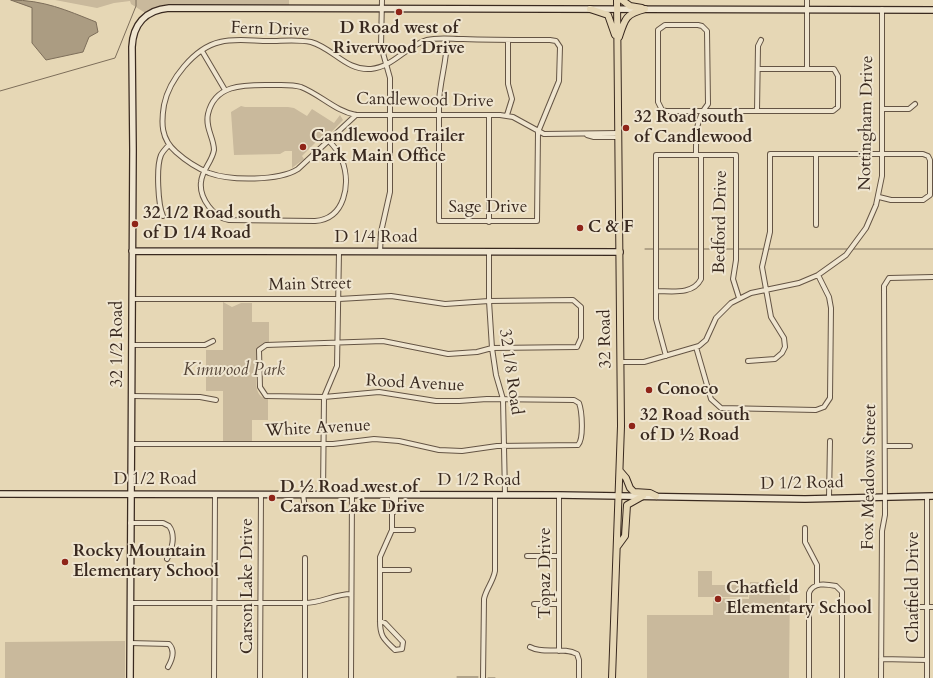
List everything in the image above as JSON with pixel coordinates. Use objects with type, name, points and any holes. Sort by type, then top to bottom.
[{"type":"main road","name":"32 Road","points":[[612,678],[620,471],[621,362],[617,0]]},
{"type":"main road","points":[[622,0],[630,6],[645,8]]},
{"type":"main road","points":[[617,42],[628,15],[645,8]]},
{"type":"main road","points":[[590,9],[608,15],[617,42]]},
{"type":"main road","points":[[620,471],[634,492],[650,493],[656,496]]},
{"type":"main road","points":[[617,547],[625,536],[627,505],[642,496]]},
{"type":"street","points":[[380,252],[382,227],[390,192],[390,78],[381,46],[382,0]]},
{"type":"street","points":[[807,0],[807,68]]},
{"type":"street","name":"32 1/2 Road","points":[[130,678],[130,523],[132,444],[132,40],[138,25],[147,14],[157,10],[169,8],[381,8]]},
{"type":"street","points":[[381,8],[806,8],[933,10]]},
{"type":"street","name":"Nottingham Drive","points":[[696,348],[706,340],[713,323],[720,313],[739,298],[766,290],[799,283],[818,275],[837,262],[857,242],[871,219],[879,197],[882,176],[882,9]]},
{"type":"street","points":[[696,155],[696,128],[703,111],[708,104],[707,31],[700,25],[663,26],[658,30],[659,105],[666,111],[703,111],[735,110],[833,111],[838,105],[838,76],[836,71],[830,68],[758,69]]},
{"type":"street","points":[[439,115],[440,85],[446,62],[447,39]]},
{"type":"street","name":"Fern Drive","points":[[356,115],[298,169],[283,176],[221,176],[194,166],[169,145],[162,127],[167,96],[182,69],[202,51],[222,42],[302,41],[317,45],[357,68],[371,69],[386,64],[424,41],[447,39],[550,40],[557,43],[560,49],[560,79],[538,132]]},
{"type":"street","points":[[507,115],[512,99],[508,84],[508,40]]},
{"type":"street","points":[[758,111],[758,46],[761,40]]},
{"type":"street","points":[[202,51],[226,90],[214,100],[208,114],[207,127],[214,150],[204,170],[201,180],[201,189],[210,210],[220,218],[232,221],[322,220],[332,215],[338,210],[345,194],[345,173],[337,150],[328,140]]},
{"type":"street","name":"Candlewood Drive","points":[[226,90],[244,85],[295,86],[306,90],[343,112],[356,115],[507,115],[538,132],[550,135],[586,135],[594,137],[618,135]]},
{"type":"street","points":[[882,109],[909,108],[915,104]]},
{"type":"street","name":"Sage Drive","points":[[439,115],[439,221],[537,222],[538,132]]},
{"type":"street","points":[[489,115],[489,222]]},
{"type":"street","points":[[163,216],[159,209],[160,161],[163,152],[169,145]]},
{"type":"street","points":[[748,361],[772,360],[780,355],[784,347],[784,338],[772,320],[762,263],[770,232],[770,154],[923,154],[928,156],[930,160],[930,195],[923,200],[891,200],[879,197]]},
{"type":"street","points":[[656,291],[687,290],[696,286],[701,279],[702,155],[656,155],[656,291],[656,319],[666,356]]},
{"type":"street","name":"Bedford Drive","points":[[702,155],[736,155],[736,260],[733,279],[739,298]]},
{"type":"street","points":[[816,155],[816,225]]},
{"type":"street","name":"D 1/4 Road","points":[[132,251],[620,252]]},
{"type":"street","points":[[324,494],[324,397],[337,366],[340,252]]},
{"type":"street","name":"32 1/8 Road","points":[[489,252],[489,301],[492,348],[496,375],[503,399],[505,495]]},
{"type":"street","points":[[621,362],[644,362],[696,348],[710,397],[718,407],[727,410],[809,410],[824,407],[830,398],[831,308],[829,297],[818,275]]},
{"type":"street","name":"Fox Meadows Street","points":[[881,678],[882,531],[885,515],[884,286],[889,278],[933,277]]},
{"type":"street","name":"Main Street","points":[[132,299],[339,299],[391,296],[445,304],[489,301],[573,300],[581,307],[581,338],[577,347],[492,348]]},
{"type":"street","points":[[132,345],[205,345],[213,341]]},
{"type":"street","points":[[338,344],[383,341],[448,354],[477,352],[492,348]]},
{"type":"street","name":"Rood Avenue","points":[[338,344],[266,345],[259,350],[260,387],[266,396],[324,397],[379,392],[436,401],[503,399],[574,400],[579,402],[581,437],[578,445]]},
{"type":"street","points":[[132,396],[200,397],[216,400]]},
{"type":"street","name":"White Avenue","points":[[132,444],[324,444],[361,440],[388,440],[439,450],[462,451],[505,445],[578,445]]},
{"type":"street","points":[[829,498],[830,441]]},
{"type":"street","points":[[885,446],[910,446]]},
{"type":"street","name":"D 1/2 Road","points":[[0,494],[619,495],[727,499],[930,496]]},
{"type":"street","points":[[214,678],[215,494]]},
{"type":"street","name":"Carson Lake Drive","points":[[260,678],[261,494]]},
{"type":"street","points":[[303,494],[305,509]]},
{"type":"street","points":[[351,678],[352,494]]},
{"type":"street","points":[[380,621],[385,623],[403,642],[402,649],[395,650],[381,636],[380,621],[381,552],[392,530],[394,512],[396,508],[394,494]]},
{"type":"street","points":[[483,678],[484,599],[485,593],[493,580],[494,571],[495,495]]},
{"type":"street","name":"Topaz Drive","points":[[559,495],[559,651]]},
{"type":"street","name":"Chatfield Drive","points":[[927,678],[930,496]]},
{"type":"street","points":[[130,523],[164,523],[169,526],[172,531],[172,550],[167,559]]},
{"type":"street","points":[[805,528],[805,542],[817,565],[817,585]]},
{"type":"street","points":[[392,530],[413,530]]},
{"type":"street","points":[[527,556],[559,556]]},
{"type":"street","points":[[305,558],[305,678]]},
{"type":"street","points":[[380,570],[409,570]]},
{"type":"street","points":[[809,678],[809,593],[812,587],[817,585],[836,586],[842,592],[842,678]]},
{"type":"street","points":[[130,603],[305,603],[317,602],[340,595],[351,594]]},
{"type":"street","points":[[534,604],[559,604]]},
{"type":"street","points":[[909,607],[933,607]]},
{"type":"street","points":[[130,643],[169,644],[172,649],[172,660],[168,667]]},
{"type":"street","points":[[530,647],[538,652],[570,651],[577,654],[579,660],[579,678]]},
{"type":"street","points":[[881,659],[927,660]]},
{"type":"green space","points":[[55,0],[289,0],[289,6],[169,8],[147,14],[131,4],[130,1],[114,3],[97,8]]},
{"type":"green space","points":[[241,106],[288,107],[294,108],[307,116],[312,109],[334,123],[340,115],[343,120],[321,143],[318,140],[302,156],[304,159],[292,168],[292,151],[285,151],[280,154],[234,155],[231,112]]},
{"type":"green space","name":"Kimwood Park","points":[[223,302],[232,307],[241,303],[252,303],[252,322],[269,322],[269,342],[262,344],[258,353],[256,375],[259,394],[268,399],[268,420],[252,420],[252,441],[223,441],[223,391],[206,391],[206,350],[223,350]]},
{"type":"green space","points":[[698,571],[712,571],[712,585],[748,585],[748,597],[698,597]]},
{"type":"green space","points":[[750,582],[790,583],[789,678],[647,678],[647,615],[713,615],[713,598],[749,599]]},
{"type":"green space","points":[[125,641],[125,678],[5,678],[5,642]]},
{"type":"shaded area","points":[[11,0],[34,2],[65,10],[96,22],[98,32],[89,37],[83,52],[46,60],[32,43],[32,8]]},
{"type":"waterway","points":[[0,91],[115,58],[136,6],[136,0]]},
{"type":"waterway","points":[[645,249],[655,249]]},
{"type":"waterway","points":[[658,249],[699,249]]},
{"type":"waterway","points":[[702,249],[735,249]]},
{"type":"waterway","points":[[738,249],[765,249]]},
{"type":"waterway","points":[[768,249],[849,249]]},
{"type":"waterway","points":[[852,249],[933,249]]},
{"type":"waterway","points":[[457,677],[478,677]]},
{"type":"waterway","points":[[488,678],[495,678]]},
{"type":"place","name":"D Road west of Riverwood Drive","points":[[399,12]]},
{"type":"place","name":"32 Road south of Candlewood","points":[[626,128]]},
{"type":"place","name":"Candlewood Trailer Park Main Office","points":[[303,147]]},
{"type":"place","name":"32 1/2 Road south of D 1/4 Road","points":[[135,224]]},
{"type":"place","name":"C & F","points":[[580,228]]},
{"type":"place","name":"Conoco","points":[[649,390]]},
{"type":"place","name":"32 Road south of D ½ Road","points":[[632,426]]},
{"type":"place","name":"D ½ Road west of Carson Lake Drive","points":[[272,498]]},
{"type":"place","name":"Rocky Mountain Elementary School","points":[[65,562]]},
{"type":"place","name":"Chatfield Elementary School","points":[[718,599]]}]
